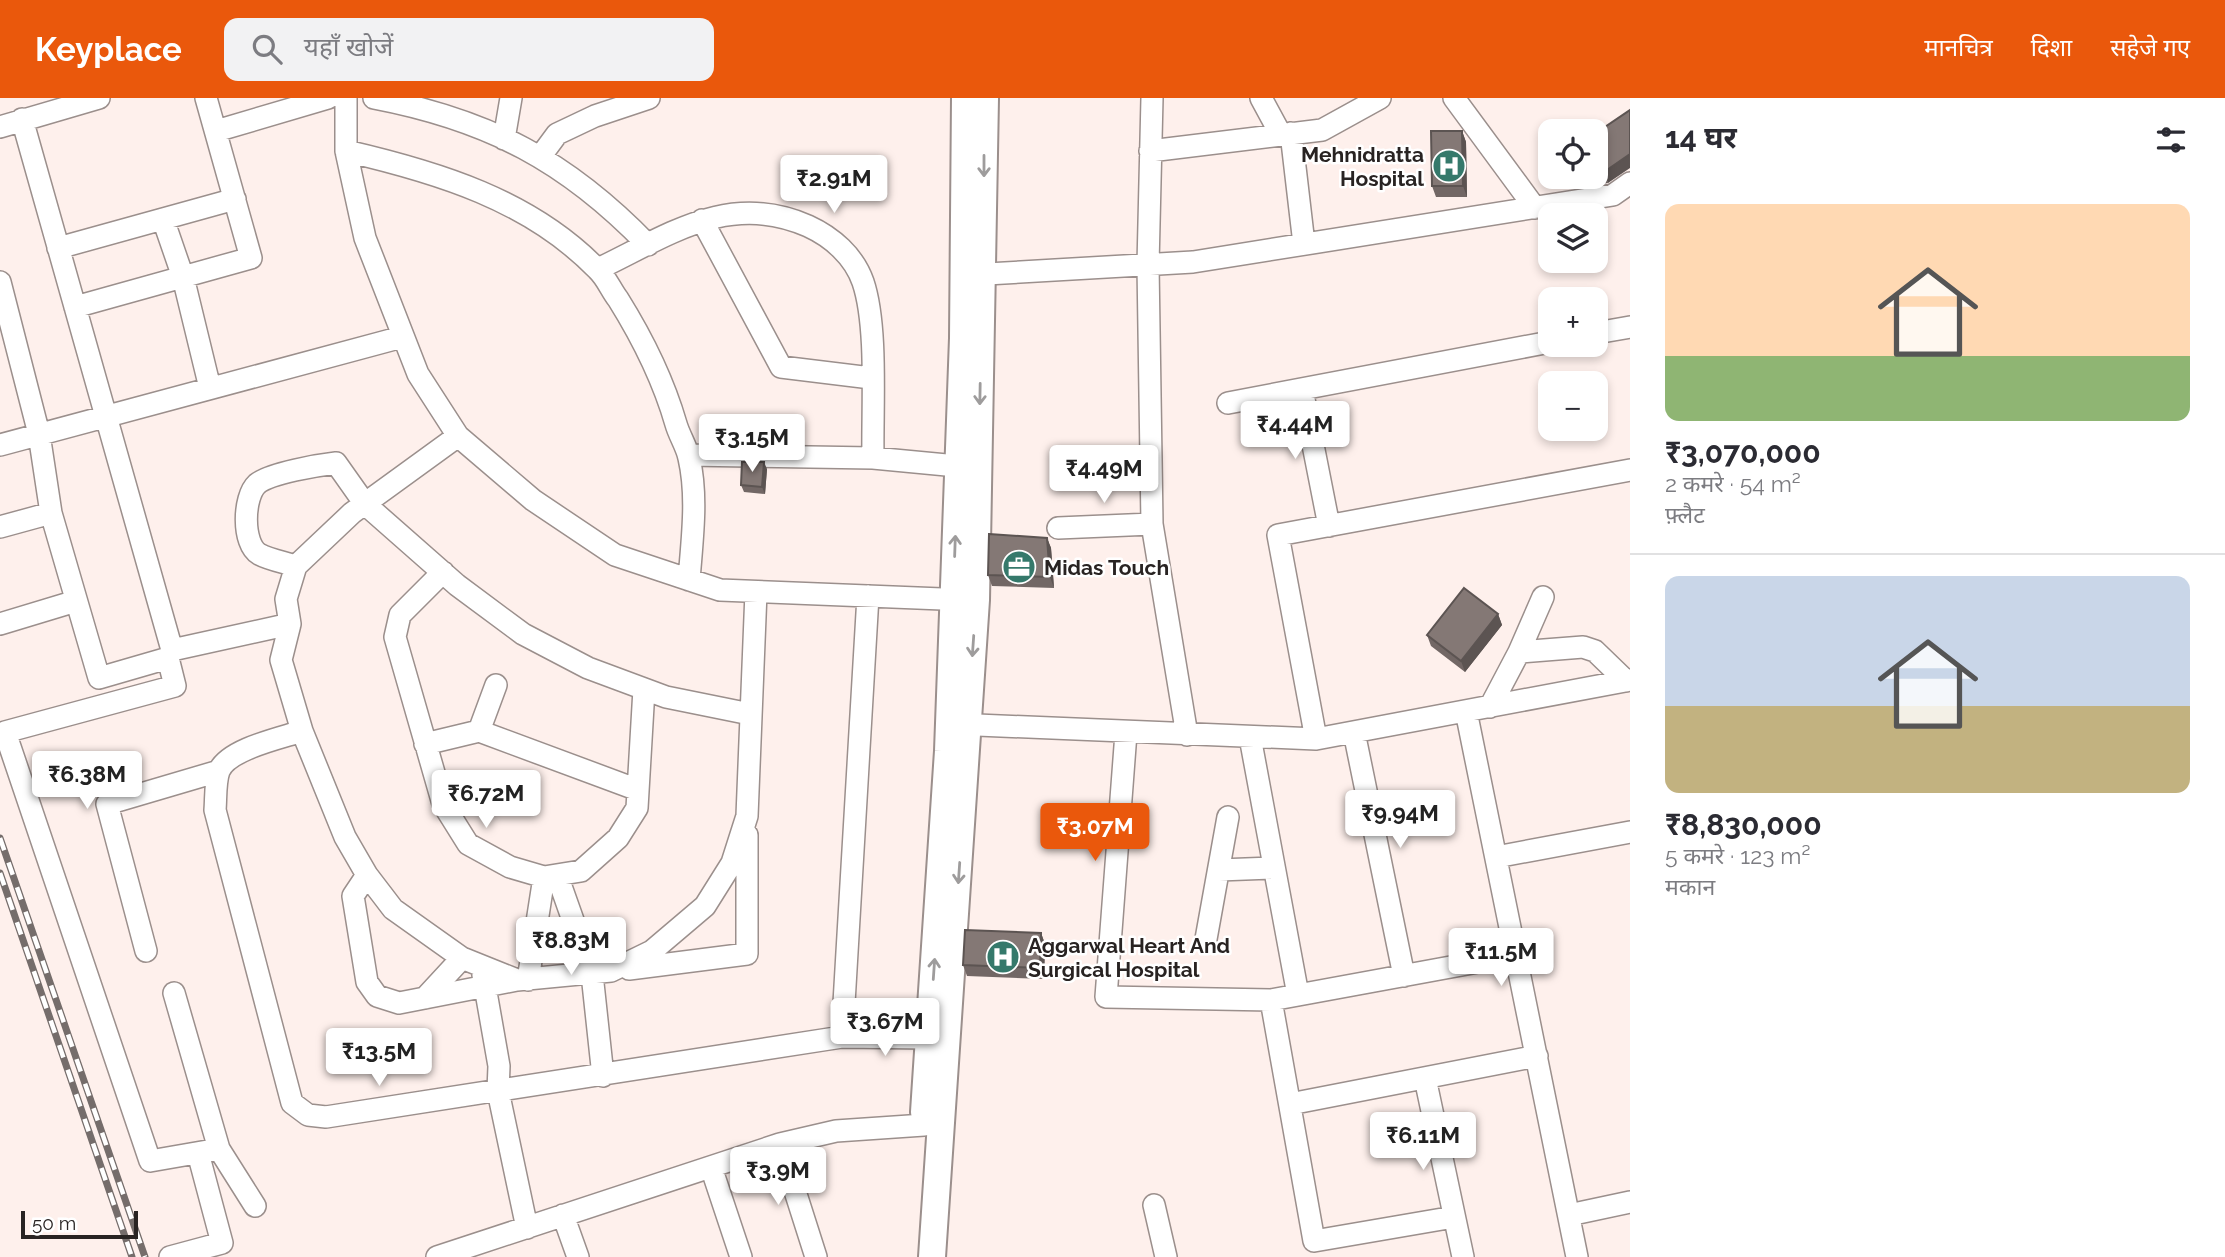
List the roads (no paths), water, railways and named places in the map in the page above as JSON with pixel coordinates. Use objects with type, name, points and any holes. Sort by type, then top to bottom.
[{"type":"main road","points":[[932,1257],[965,600],[973,275],[965,98]]},
{"type":"main road","points":[[965,600],[957,466],[985,98]]},
{"type":"main road","points":[[914,1257],[929,1038],[958,724]]},
{"type":"street","points":[[0,127],[69,102],[99,98]]},
{"type":"street","points":[[75,306],[251,258],[206,98]]},
{"type":"street","points":[[216,131],[328,98]]},
{"type":"street","points":[[346,98],[346,151],[365,239],[418,374],[458,436],[533,500],[615,555],[720,590],[965,600]]},
{"type":"street","points":[[374,98],[416,106],[504,139],[556,165],[610,205],[649,245]]},
{"type":"street","points":[[504,139],[511,98]]},
{"type":"street","points":[[540,157],[557,134],[596,116],[649,98]]},
{"type":"street","points":[[1152,98],[1148,265],[1152,524],[1187,735]]},
{"type":"street","points":[[1261,98],[1286,134],[1304,244]]},
{"type":"street","points":[[1150,151],[1322,130],[1380,98]]},
{"type":"street","points":[[1454,98],[1535,208]]},
{"type":"street","points":[[22,119],[106,416],[170,654],[175,686],[5,732],[150,1161],[219,1149]]},
{"type":"street","points":[[346,151],[417,167],[485,193],[545,226],[598,270],[636,328],[666,388],[682,444],[689,456],[694,506],[689,580]]},
{"type":"street","points":[[973,275],[1193,262],[1613,195],[1630,183]]},
{"type":"street","points":[[58,248],[235,199]]},
{"type":"street","points":[[598,270],[702,220],[750,211],[788,217],[822,232],[845,250],[863,281],[872,330],[873,458]]},
{"type":"street","points":[[163,219],[183,277],[210,388]]},
{"type":"street","points":[[702,220],[781,368],[871,378]]},
{"type":"street","points":[[0,282],[39,434],[51,513],[99,678],[170,654],[290,624]]},
{"type":"street","points":[[1608,331],[1630,327]]},
{"type":"street","points":[[0,445],[402,337]]},
{"type":"street","points":[[1228,403],[1538,344]]},
{"type":"street","points":[[1302,389],[1329,526]]},
{"type":"street","points":[[458,436],[365,504],[296,566],[286,599],[290,624],[281,660],[303,731],[345,837],[367,875],[393,909],[476,970],[523,980],[747,954],[747,816],[756,592]]},
{"type":"street","points":[[689,456],[873,458],[957,466]]},
{"type":"street","points":[[296,566],[258,553],[249,542],[249,499],[256,485],[268,478],[336,463],[365,504],[443,572],[523,634],[588,668],[666,697],[750,714]]},
{"type":"street","points":[[1316,739],[1278,535],[1630,470]]},
{"type":"street","points":[[0,527],[51,513]]},
{"type":"street","points":[[1058,528],[1152,524]]},
{"type":"street","points":[[443,572],[400,615],[396,637],[443,804],[468,844],[510,867],[551,876],[580,871],[618,838],[637,808],[644,689]]},
{"type":"street","points":[[842,1037],[868,596]]},
{"type":"street","points":[[1490,707],[1542,597]]},
{"type":"street","points":[[0,624],[76,601]]},
{"type":"street","points":[[1518,652],[1583,647],[1595,651],[1628,680]]},
{"type":"street","points":[[958,724],[1316,739],[1628,680]]},
{"type":"street","points":[[479,731],[496,685]]},
{"type":"street","points":[[1466,711],[1577,1257]]},
{"type":"street","points":[[303,731],[257,745],[227,761],[219,771],[215,810],[292,1102],[308,1115],[326,1116],[603,1076],[842,1037],[929,1038]]},
{"type":"street","points":[[425,744],[479,731],[638,790]]},
{"type":"street","points":[[1354,732],[1404,976]]},
{"type":"street","points":[[1126,733],[1107,997],[1271,1000],[1516,955]]},
{"type":"street","points":[[1250,737],[1298,995]]},
{"type":"street","points":[[146,951],[107,804],[219,771]]},
{"type":"street","points":[[601,972],[653,951],[705,906],[732,863],[747,816]]},
{"type":"street","points":[[1206,939],[1228,817]]},
{"type":"street","points":[[1496,857],[1630,832]]},
{"type":"street","points":[[1219,870],[1274,868]]},
{"type":"street","points":[[367,875],[353,896],[367,982],[377,996],[399,1003],[425,998],[476,970]]},
{"type":"street","points":[[551,876],[601,972],[603,1076]]},
{"type":"street","points":[[523,980],[551,876]]},
{"type":"street","points":[[353,896],[393,909]]},
{"type":"street","points":[[476,970],[499,1066],[498,1091],[527,1227]]},
{"type":"street","points":[[425,998],[476,970]]},
{"type":"street","points":[[174,993],[219,1149],[255,1206]]},
{"type":"street","points":[[1271,1000],[1315,1249],[1454,1217]]},
{"type":"street","points":[[1290,1104],[1536,1056]]},
{"type":"street","points":[[1425,1078],[1463,1257]]},
{"type":"street","points":[[437,1257],[780,1144],[835,1131],[923,1125]]},
{"type":"street","points":[[780,1144],[816,1257]]},
{"type":"street","points":[[170,1257],[222,1243],[198,1153]]},
{"type":"street","points":[[711,1167],[741,1257]]},
{"type":"street","points":[[1569,1214],[1630,1202]]},
{"type":"street","points":[[1154,1205],[1166,1257]]},
{"type":"street","points":[[563,1215],[578,1257]]},
{"type":"railway","points":[[0,838],[145,1257]]},
{"type":"railway","points":[[0,873],[132,1257]]},
{"type":"place","name":"Mehnidratta Hospital","points":[[1449,166]]},
{"type":"place","name":"Midas Touch","points":[[1019,567]]},
{"type":"place","name":"Aggarwal Heart And Surgical Hospital","points":[[1003,957]]}]
